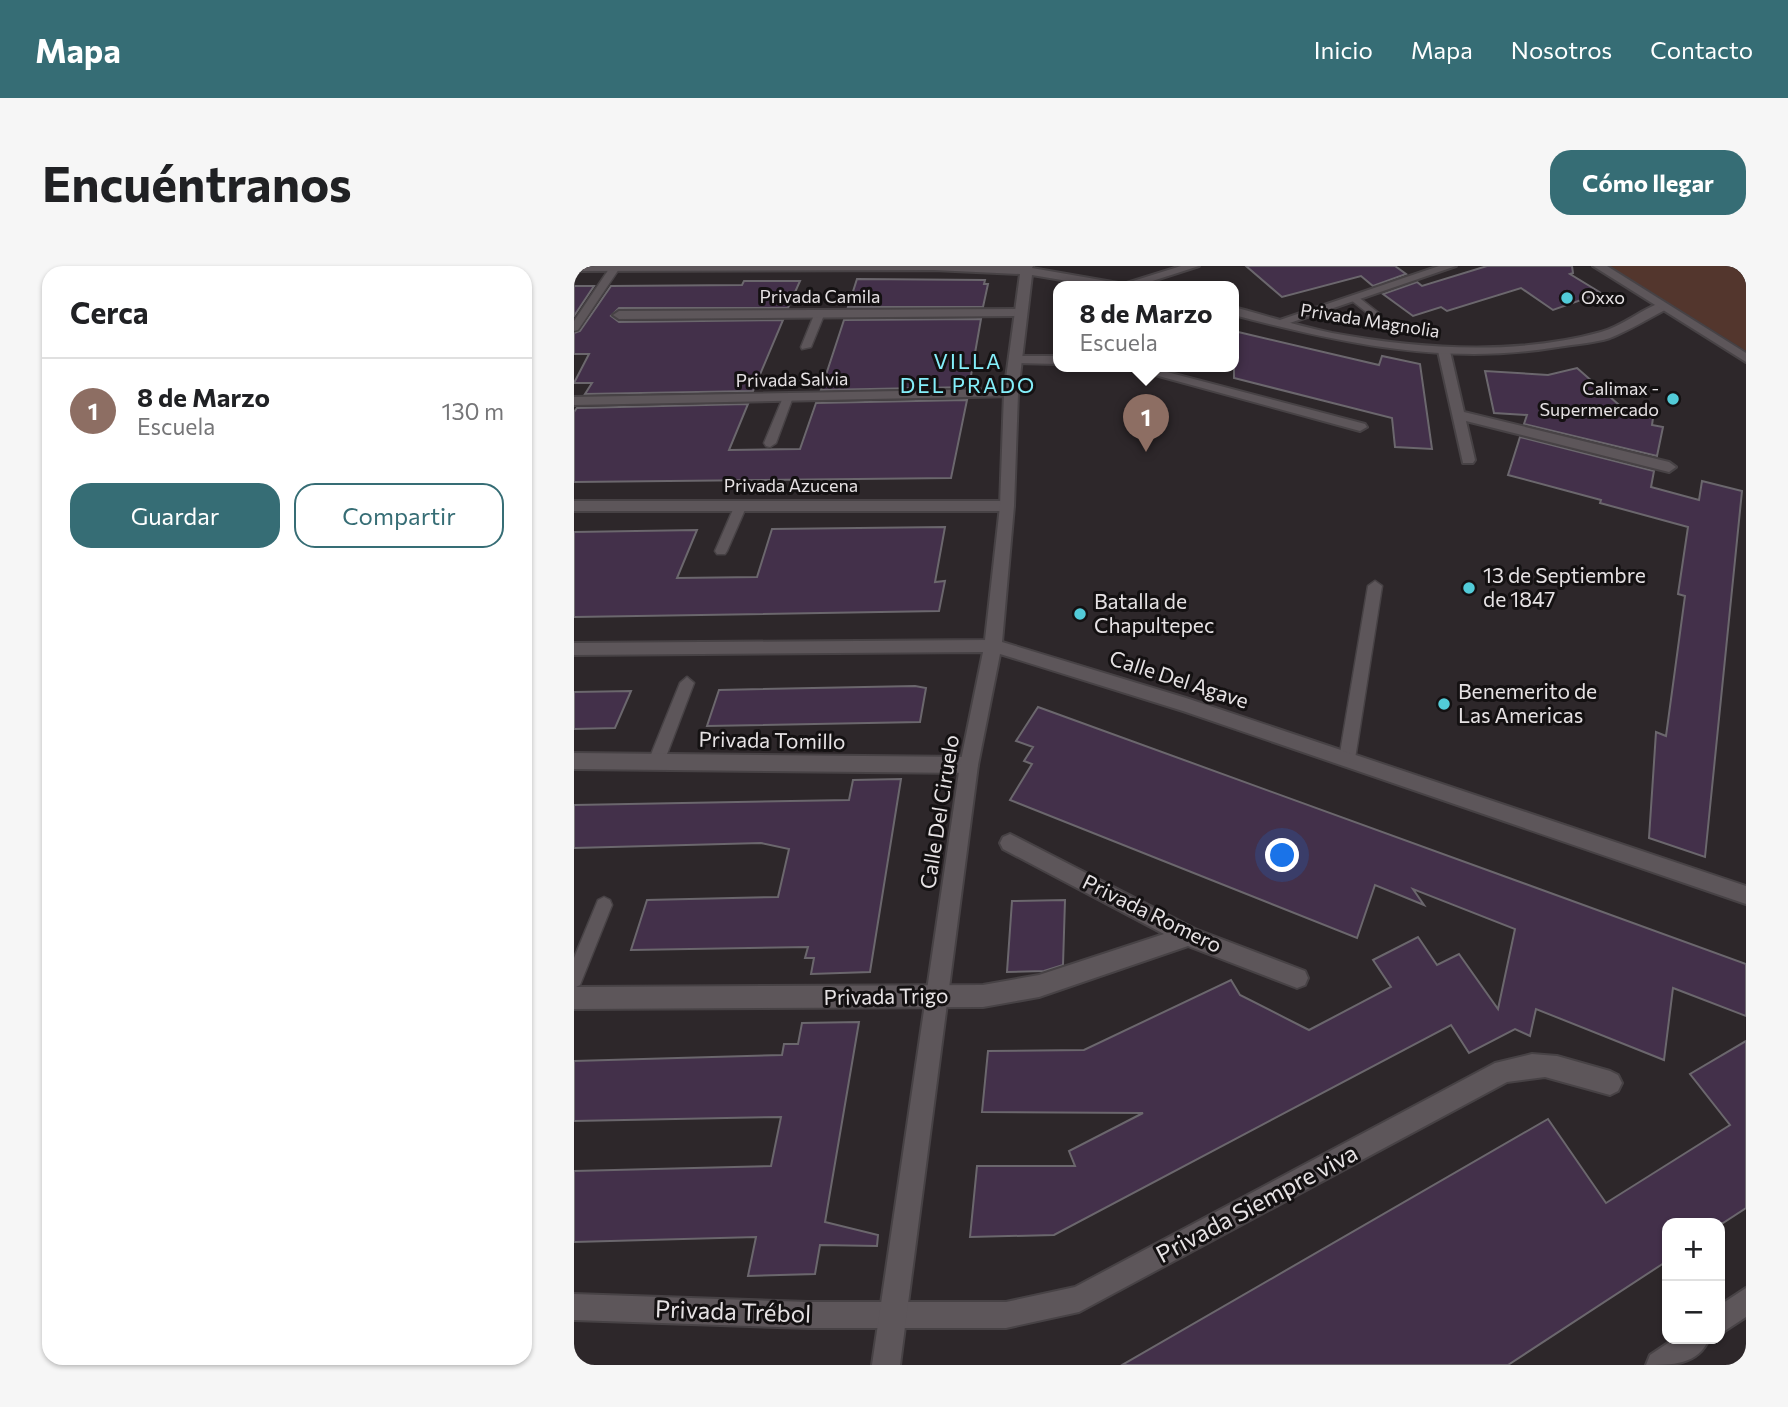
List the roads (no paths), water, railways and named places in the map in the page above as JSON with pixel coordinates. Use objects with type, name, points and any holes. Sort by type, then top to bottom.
[{"type":"street","points":[[1139,281],[1193,266]]},
{"type":"street","points":[[1277,323],[1450,266]]},
{"type":"street","points":[[1599,266],[1746,358]]},
{"type":"street","points":[[574,268],[1027,268],[1095,281]]},
{"type":"street","name":"Calle Del Ciruelo","points":[[886,1365],[969,765],[993,646],[1007,506],[1011,393],[1027,268]]},
{"type":"street","name":"Privada Magnolia","points":[[1239,312],[1329,336],[1444,351],[1531,348],[1605,335],[1664,306]]},
{"type":"street","name":"Privada Camila","points":[[619,315],[1020,313]]},
{"type":"street","points":[[1444,351],[1468,460]]},
{"type":"street","points":[[1015,360],[1053,360]]},
{"type":"street","points":[[1151,372],[1360,427]]},
{"type":"street","name":"Privada Salvia","points":[[574,401],[1011,393]]},
{"type":"street","points":[[1460,415],[1669,467]]},
{"type":"street","name":"Privada Azucena","points":[[574,506],[1007,506]]},
{"type":"street","name":"Calle Del Agave","points":[[574,649],[993,646],[1186,705],[1746,895]]},
{"type":"street","name":"Privada Tomillo","points":[[574,761],[969,765]]},
{"type":"street","name":"Privada Romero","points":[[1010,843],[1188,936],[1297,978]]},
{"type":"street","name":"Privada Trigo","points":[[574,998],[982,996],[1039,985],[1188,936]]},
{"type":"street","name":"Privada Siempre viva","points":[[892,1314],[1006,1315],[1079,1299],[1503,1071],[1525,1064],[1548,1065],[1610,1083]]},
{"type":"street","points":[[1725,1317],[1746,1301]]},
{"type":"street","name":"Privada Trébol","points":[[574,1307],[808,1315],[892,1314]]},
{"type":"street","points":[[1660,1365],[1689,1344]]},
{"type":"lane","points":[[574,328],[615,267]]},
{"type":"lane","points":[[1354,298],[1378,317]]},
{"type":"lane","points":[[806,347],[820,315]]},
{"type":"lane","points":[[770,443],[788,397]]},
{"type":"lane","points":[[721,551],[741,505]]},
{"type":"lane","points":[[1347,759],[1375,586]]},
{"type":"lane","points":[[656,762],[687,682]]},
{"type":"lane","points":[[574,979],[604,905]]},
{"type":"place","name":"Oxxo","points":[[1567,298]]},
{"type":"place","name":"Calimax - Supermercado","points":[[1673,399]]},
{"type":"place","name":"8 de Marzo","points":[[1146,452]]},
{"type":"place","name":"13 de Septiembre de 1847","points":[[1469,588]]},
{"type":"place","name":"Batalla de Chapultepec","points":[[1080,614]]},
{"type":"place","name":"Benemerito de Las Americas","points":[[1444,704]]},
{"type":"district","name":"VILLA DEL PRADO","points":[[968,374]]}]
